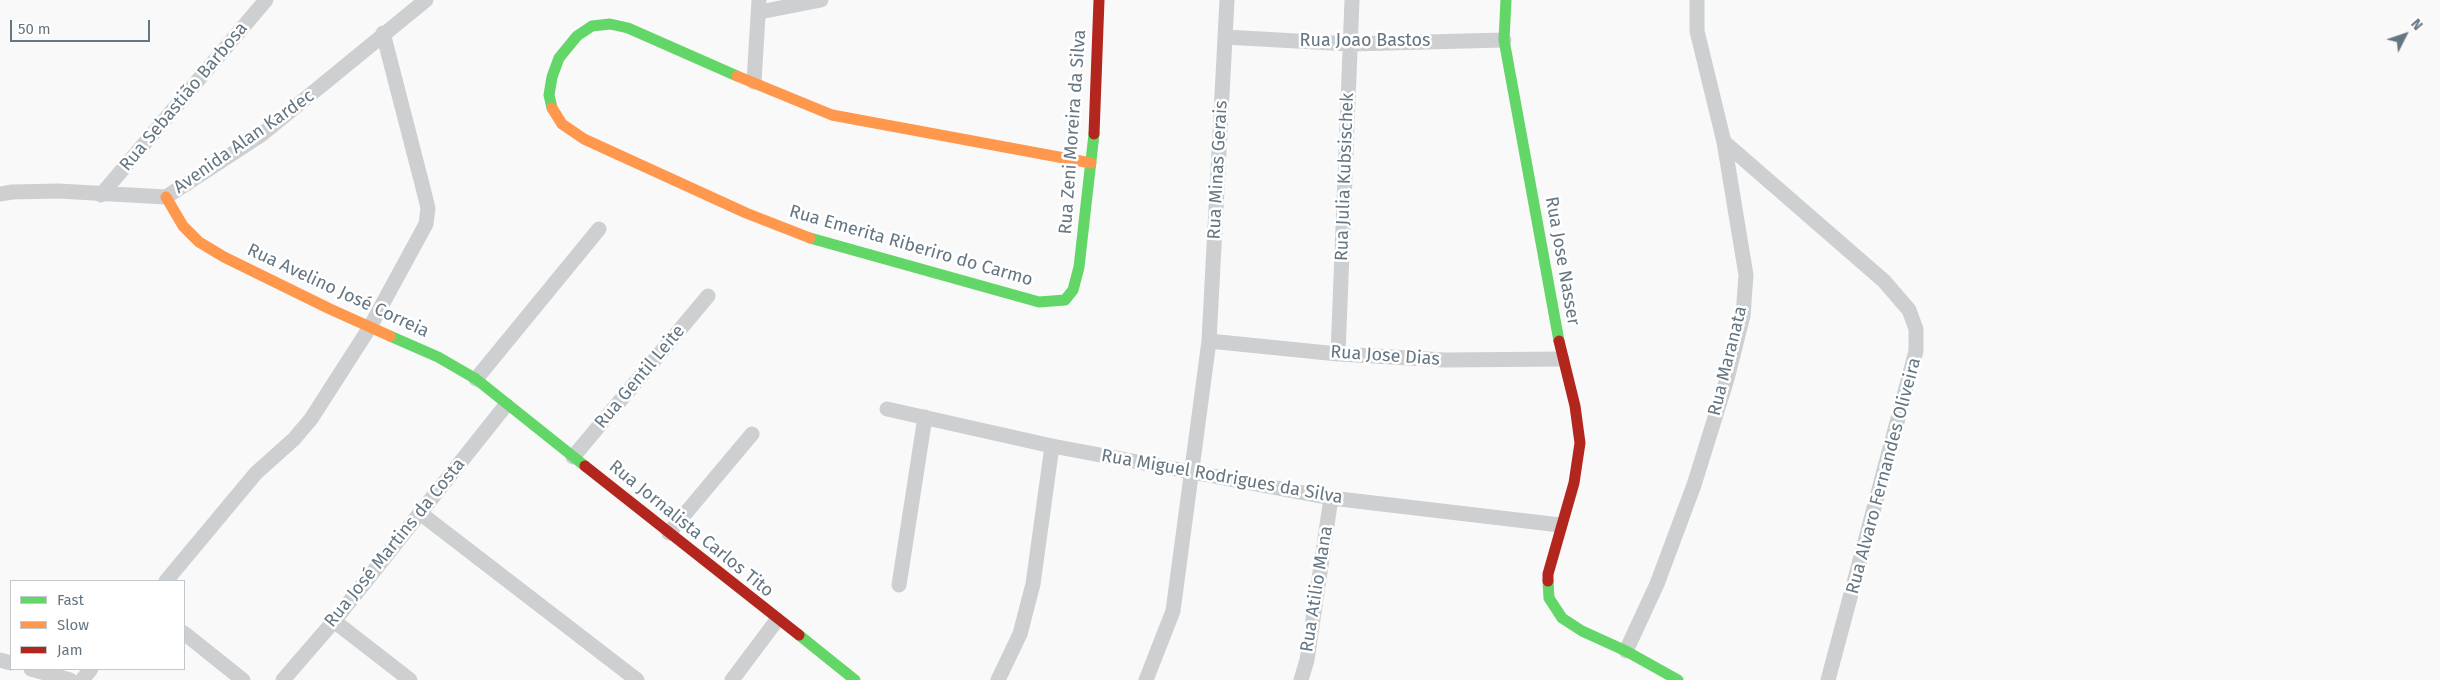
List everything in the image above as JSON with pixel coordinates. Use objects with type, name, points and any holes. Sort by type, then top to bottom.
[{"type":"street","name":"Rua Sebastião Barbosa","points":[[100,195],[266,0]]},
{"type":"street","name":"Avenida Alan Kardec","points":[[0,194],[58,191],[100,195],[166,197],[261,135],[318,90],[383,33],[426,0]]},
{"type":"street","points":[[754,82],[759,6],[822,0]]},
{"type":"street","name":"Rua Zeni Moreira da Silva","points":[[1079,267],[1091,163],[1099,0]]},
{"type":"street","name":"Rua Minas Gerais","points":[[1146,680],[1173,611],[1209,340],[1227,0]]},
{"type":"street","name":"Rua Julia Kubsischek","points":[[1338,354],[1352,0]]},
{"type":"street","name":"Rua Jose Nasser","points":[[1506,0],[1504,40],[1562,360],[1575,406],[1580,443],[1574,482],[1560,525]]},
{"type":"street","name":"Rua Maranata","points":[[1626,651],[1657,584],[1694,485],[1727,379],[1743,316],[1746,275],[1724,142],[1698,31],[1697,0]]},
{"type":"street","name":"Rua Emerita Riberiro do Carmo","points":[[1079,267],[1073,290],[1065,300],[1039,302],[894,263],[798,234],[746,213],[584,139],[562,124],[553,111],[549,95],[552,76],[559,58],[577,36],[592,26],[610,24],[628,28],[811,108],[832,114],[1091,163]]},
{"type":"street","points":[[167,580],[256,473],[294,439],[311,418],[370,327],[426,224],[428,216],[422,184],[383,33]]},
{"type":"street","name":"Rua Joao Bastos","points":[[1225,37],[1350,44],[1504,40]]},
{"type":"street","name":"Rua Alvaro Fernandes Oliveira","points":[[1724,142],[1884,281],[1909,310],[1916,329],[1916,351],[1828,680]]},
{"type":"street","name":"Rua Avelino José Correia","points":[[166,197],[183,226],[199,242],[330,310],[438,357],[476,379],[506,405]]},
{"type":"street","points":[[476,379],[599,229]]},
{"type":"street","name":"Rua Gentil Leite","points":[[573,457],[708,296]]},
{"type":"street","name":"Rua Jose Dias","points":[[1209,340],[1338,354],[1444,360],[1562,360]]},
{"type":"street","name":"Rua Jornalista Carlos Tito","points":[[506,405],[855,680]]},
{"type":"street","name":"Rua José Martins da Costa","points":[[283,680],[334,621],[506,405]]},
{"type":"street","name":"Rua Miguel Rodrigues da Silva","points":[[888,409],[1052,446],[1331,498],[1560,525]]},
{"type":"street","points":[[899,585],[925,417]]},
{"type":"street","points":[[669,533],[752,434]]},
{"type":"street","points":[[998,680],[1020,634],[1033,584],[1052,446]]},
{"type":"street","name":"Rua Atilio Mana","points":[[1301,680],[1307,660],[1331,498]]},
{"type":"street","points":[[420,513],[637,680]]},
{"type":"street","points":[[1560,525],[1548,574],[1549,598],[1554,608],[1562,618],[1582,631],[1626,651],[1678,680]]},
{"type":"street","points":[[732,680],[777,620]]},
{"type":"street","points":[[334,621],[410,680]]},
{"type":"street","points":[[185,634],[243,680]]},
{"type":"street","points":[[35,670],[70,680]]},
{"type":"street","points":[[82,680],[90,670]]},
{"type":"traffic: fast","points":[[1506,0],[1504,40],[1559,341]]},
{"type":"traffic: fast","points":[[552,108],[549,95],[552,77],[559,58],[577,36],[592,26],[610,24],[628,28],[737,76]]},
{"type":"traffic: fast","points":[[810,238],[1039,302],[1065,300],[1073,290],[1079,267],[1094,134]]},
{"type":"traffic: fast","points":[[390,336],[438,357],[476,379],[585,466]]},
{"type":"traffic: fast","points":[[1548,581],[1549,598],[1562,618],[1582,631],[1626,651],[1678,680]]},
{"type":"traffic: fast","points":[[799,635],[855,680]]},
{"type":"traffic: slow","points":[[737,76],[832,115],[1091,163]]},
{"type":"traffic: slow","points":[[552,108],[562,124],[584,139],[746,213],[810,238]]},
{"type":"traffic: slow","points":[[166,197],[183,226],[199,242],[224,257],[390,336]]},
{"type":"traffic: jam","points":[[1094,134],[1099,0]]},
{"type":"traffic: jam","points":[[1548,581],[1548,574],[1574,483],[1580,443],[1575,406],[1559,341]]},
{"type":"traffic: jam","points":[[585,466],[799,635]]}]
